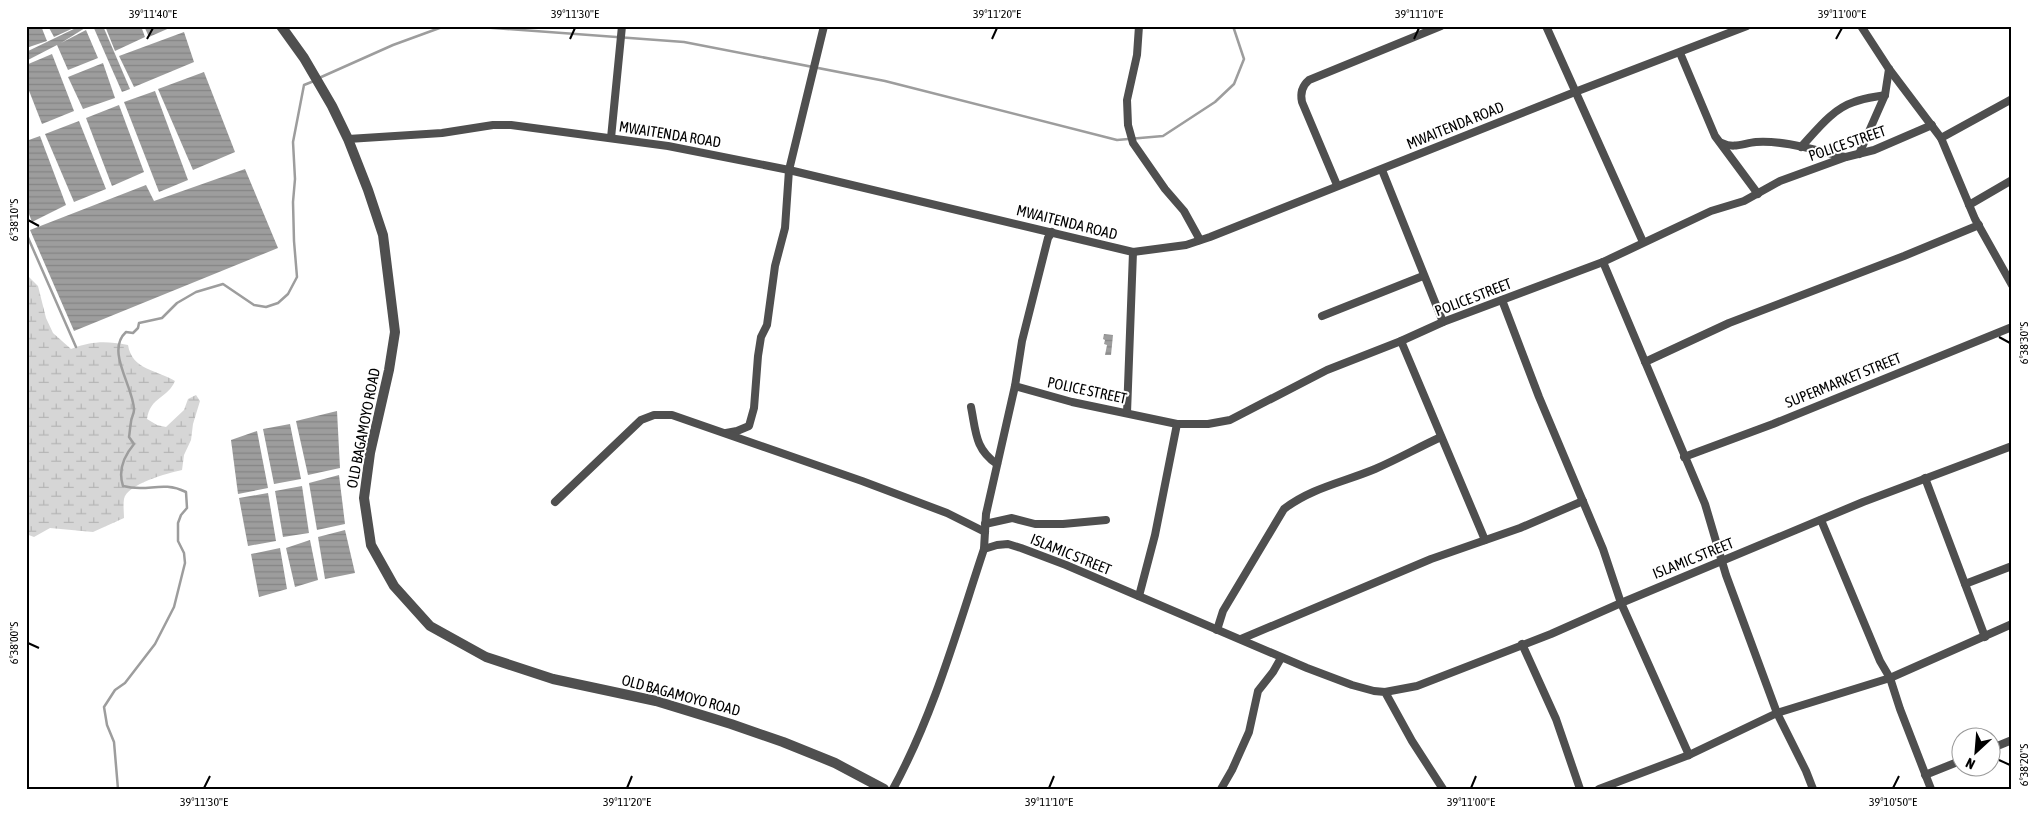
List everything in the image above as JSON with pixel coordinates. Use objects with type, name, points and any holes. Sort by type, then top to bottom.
[{"type":"street","name":"OLD BAGAMOYO ROAD","points":[[281,26],[304,58],[332,106],[348,139],[383,235],[395,332],[389,370],[370,453],[364,498],[371,545],[394,586],[430,626],[486,657],[553,679],[656,701],[731,724],[826,760],[884,789]]},
{"type":"street","points":[[611,138],[622,26]]},
{"type":"street","points":[[725,433],[738,431],[749,426],[754,408],[758,356],[761,337],[767,325],[775,266],[784,228],[789,170],[824,26]]},
{"type":"street","points":[[1139,26],[1138,55],[1127,100],[1128,125],[1133,143],[1165,189],[1184,211],[1200,240]]},
{"type":"street","points":[[1337,185],[1302,102],[1301,90],[1305,83],[1370,54],[1441,26]]},
{"type":"street","points":[[1546,26],[1643,242]]},
{"type":"street","name":"MWAITENDA ROAD","points":[[348,139],[442,133],[511,124],[668,146],[789,170],[1133,252],[1168,248],[1200,240],[1747,26]]},
{"type":"street","points":[[1861,26],[1889,69],[1941,138],[1969,205],[2012,285]]},
{"type":"street","points":[[1680,52],[1715,136],[1758,194]]},
{"type":"street","points":[[1859,154],[1885,95],[1889,69]]},
{"type":"street","points":[[1801,147],[1841,108],[1854,102],[1885,95]]},
{"type":"street","points":[[1941,138],[2012,99]]},
{"type":"street","name":"POLICE STREET","points":[[1015,386],[1072,402],[1177,424],[1208,424],[1230,420],[1327,370],[1443,322],[1603,262],[1712,211],[1744,201],[1780,181],[1846,157],[1874,150],[1932,126]]},
{"type":"street","points":[[1722,143],[1731,146],[1756,142],[1801,147],[1846,157]]},
{"type":"street","points":[[1382,170],[1443,322]]},
{"type":"street","points":[[1969,205],[2012,180]]},
{"type":"street","points":[[1645,362],[1736,320],[1904,256],[1979,225]]},
{"type":"street","points":[[893,789],[918,740],[942,676],[984,549],[985,528],[1015,386],[1026,323],[1048,238],[1052,232]]},
{"type":"street","points":[[1128,413],[1133,252]]},
{"type":"street","points":[[1603,262],[1705,504],[1722,560],[1777,713],[1813,789]]},
{"type":"street","points":[[1322,316],[1423,276]]},
{"type":"street","points":[[1502,300],[1538,397],[1603,549],[1620,603],[1689,755]]},
{"type":"street","name":"SUPERMARKET STREET","points":[[1684,457],[1772,424],[2012,327]]},
{"type":"street","points":[[1401,341],[1485,540]]},
{"type":"street","points":[[971,407],[981,450],[986,457],[997,464]]},
{"type":"street","points":[[555,502],[641,420],[654,415],[672,416],[725,433],[985,528],[1012,518],[1034,524],[1106,520]]},
{"type":"street","points":[[1139,596],[1155,535],[1177,424]]},
{"type":"street","points":[[1217,630],[1223,611],[1284,509],[1296,499],[1311,492],[1375,469],[1441,437]]},
{"type":"street","name":"ISLAMIC STREET","points":[[984,549],[1008,544],[1021,548],[1241,639],[1280,658],[1352,685],[1374,692],[1385,692],[1417,686],[1925,478],[2012,446]]},
{"type":"street","points":[[1925,478],[1985,637]]},
{"type":"street","points":[[1241,639],[1430,559],[1485,540],[1582,501]]},
{"type":"street","points":[[1821,520],[1880,661],[1890,678],[1931,789]]},
{"type":"street","points":[[1965,584],[2012,566]]},
{"type":"street","points":[[1599,789],[1689,755],[1777,713],[1890,678],[2012,624]]},
{"type":"street","points":[[1522,644],[1556,719],[1580,789]]},
{"type":"street","points":[[1221,789],[1249,732],[1258,691],[1273,672],[1280,658]]},
{"type":"street","points":[[1385,692],[1412,741],[1443,789]]},
{"type":"street","points":[[2000,745],[2012,740]]},
{"type":"street","points":[[1925,774],[1950,764]]},
{"type":"green space","points":[[26,274],[38,286],[46,318],[53,333],[71,349],[99,342],[128,345],[134,360],[146,368],[175,381],[172,387],[152,406],[147,419],[157,425],[166,427],[184,410],[188,399],[196,395],[200,401],[193,424],[191,440],[184,455],[182,470],[149,480],[132,489],[124,499],[124,518],[93,532],[50,528],[34,537],[26,534]]},
{"type":"shaded area","points":[[26,26],[41,26],[47,41],[26,48]]},
{"type":"shaded area","points":[[48,26],[78,26],[54,37]]},
{"type":"shaded area","points":[[80,26],[85,28],[61,43],[86,30],[98,58],[68,70],[57,45],[26,61],[26,52]]},
{"type":"shaded area","points":[[93,26],[103,26],[130,89],[122,92]]},
{"type":"shaded area","points":[[105,26],[141,26],[145,37],[115,51]]},
{"type":"shaded area","points":[[144,26],[174,26],[149,37]]},
{"type":"shaded area","points":[[184,32],[194,62],[134,87],[119,56]]},
{"type":"shaded area","points":[[52,54],[74,111],[42,124],[26,83],[26,65]]},
{"type":"shaded area","points":[[103,63],[115,98],[83,109],[68,77]]},
{"type":"shaded area","points":[[204,72],[235,152],[193,170],[158,89]]},
{"type":"shaded area","points":[[155,91],[188,180],[159,192],[124,102]]},
{"type":"shaded area","points":[[119,105],[144,172],[112,186],[86,118]]},
{"type":"shaded area","points":[[79,121],[106,189],[74,202],[45,134]]},
{"type":"shaded area","points":[[40,136],[66,205],[32,222],[26,206],[26,141]]},
{"type":"shaded area","points":[[245,169],[278,248],[74,331],[30,230],[146,185],[154,201]]},
{"type":"shaded area","points":[[1104,334],[1113,335],[1111,355],[1105,355],[1107,345],[1104,344]]},
{"type":"shaded area","points":[[337,411],[340,468],[308,475],[296,421]]},
{"type":"shaded area","points":[[290,424],[301,479],[274,484],[263,429]]},
{"type":"shaded area","points":[[257,431],[268,488],[238,494],[231,440]]},
{"type":"shaded area","points":[[339,475],[345,524],[317,530],[309,483]]},
{"type":"shaded area","points":[[302,486],[309,533],[283,537],[275,491]]},
{"type":"shaded area","points":[[268,493],[276,541],[248,546],[239,498]]},
{"type":"shaded area","points":[[345,530],[355,573],[325,579],[318,537]]},
{"type":"shaded area","points":[[310,540],[318,580],[295,587],[286,548]]},
{"type":"shaded area","points":[[280,548],[287,589],[259,597],[251,554]]},
{"type":"waterway","points":[[319,78],[393,45],[445,26]]},
{"type":"waterway","points":[[467,26],[684,42],[885,81],[1117,140],[1163,136],[1215,102],[1234,84],[1244,59],[1233,26]]},
{"type":"waterway","points":[[118,789],[114,742],[107,725],[104,707],[115,690],[125,683],[155,644],[174,607],[185,563],[184,553],[178,541],[178,523],[181,515],[187,508],[186,492],[169,487],[132,488],[123,486],[121,475],[123,464],[134,444],[129,437],[134,410],[133,401],[119,359],[118,349],[120,340],[126,332],[133,333],[138,328],[139,323],[162,318],[177,303],[196,292],[223,284],[254,305],[266,307],[278,303],[288,294],[297,277],[294,241],[293,202],[295,179],[293,142],[304,85],[314,81]]},
{"type":"waterway","points":[[26,233],[76,347]]}]
